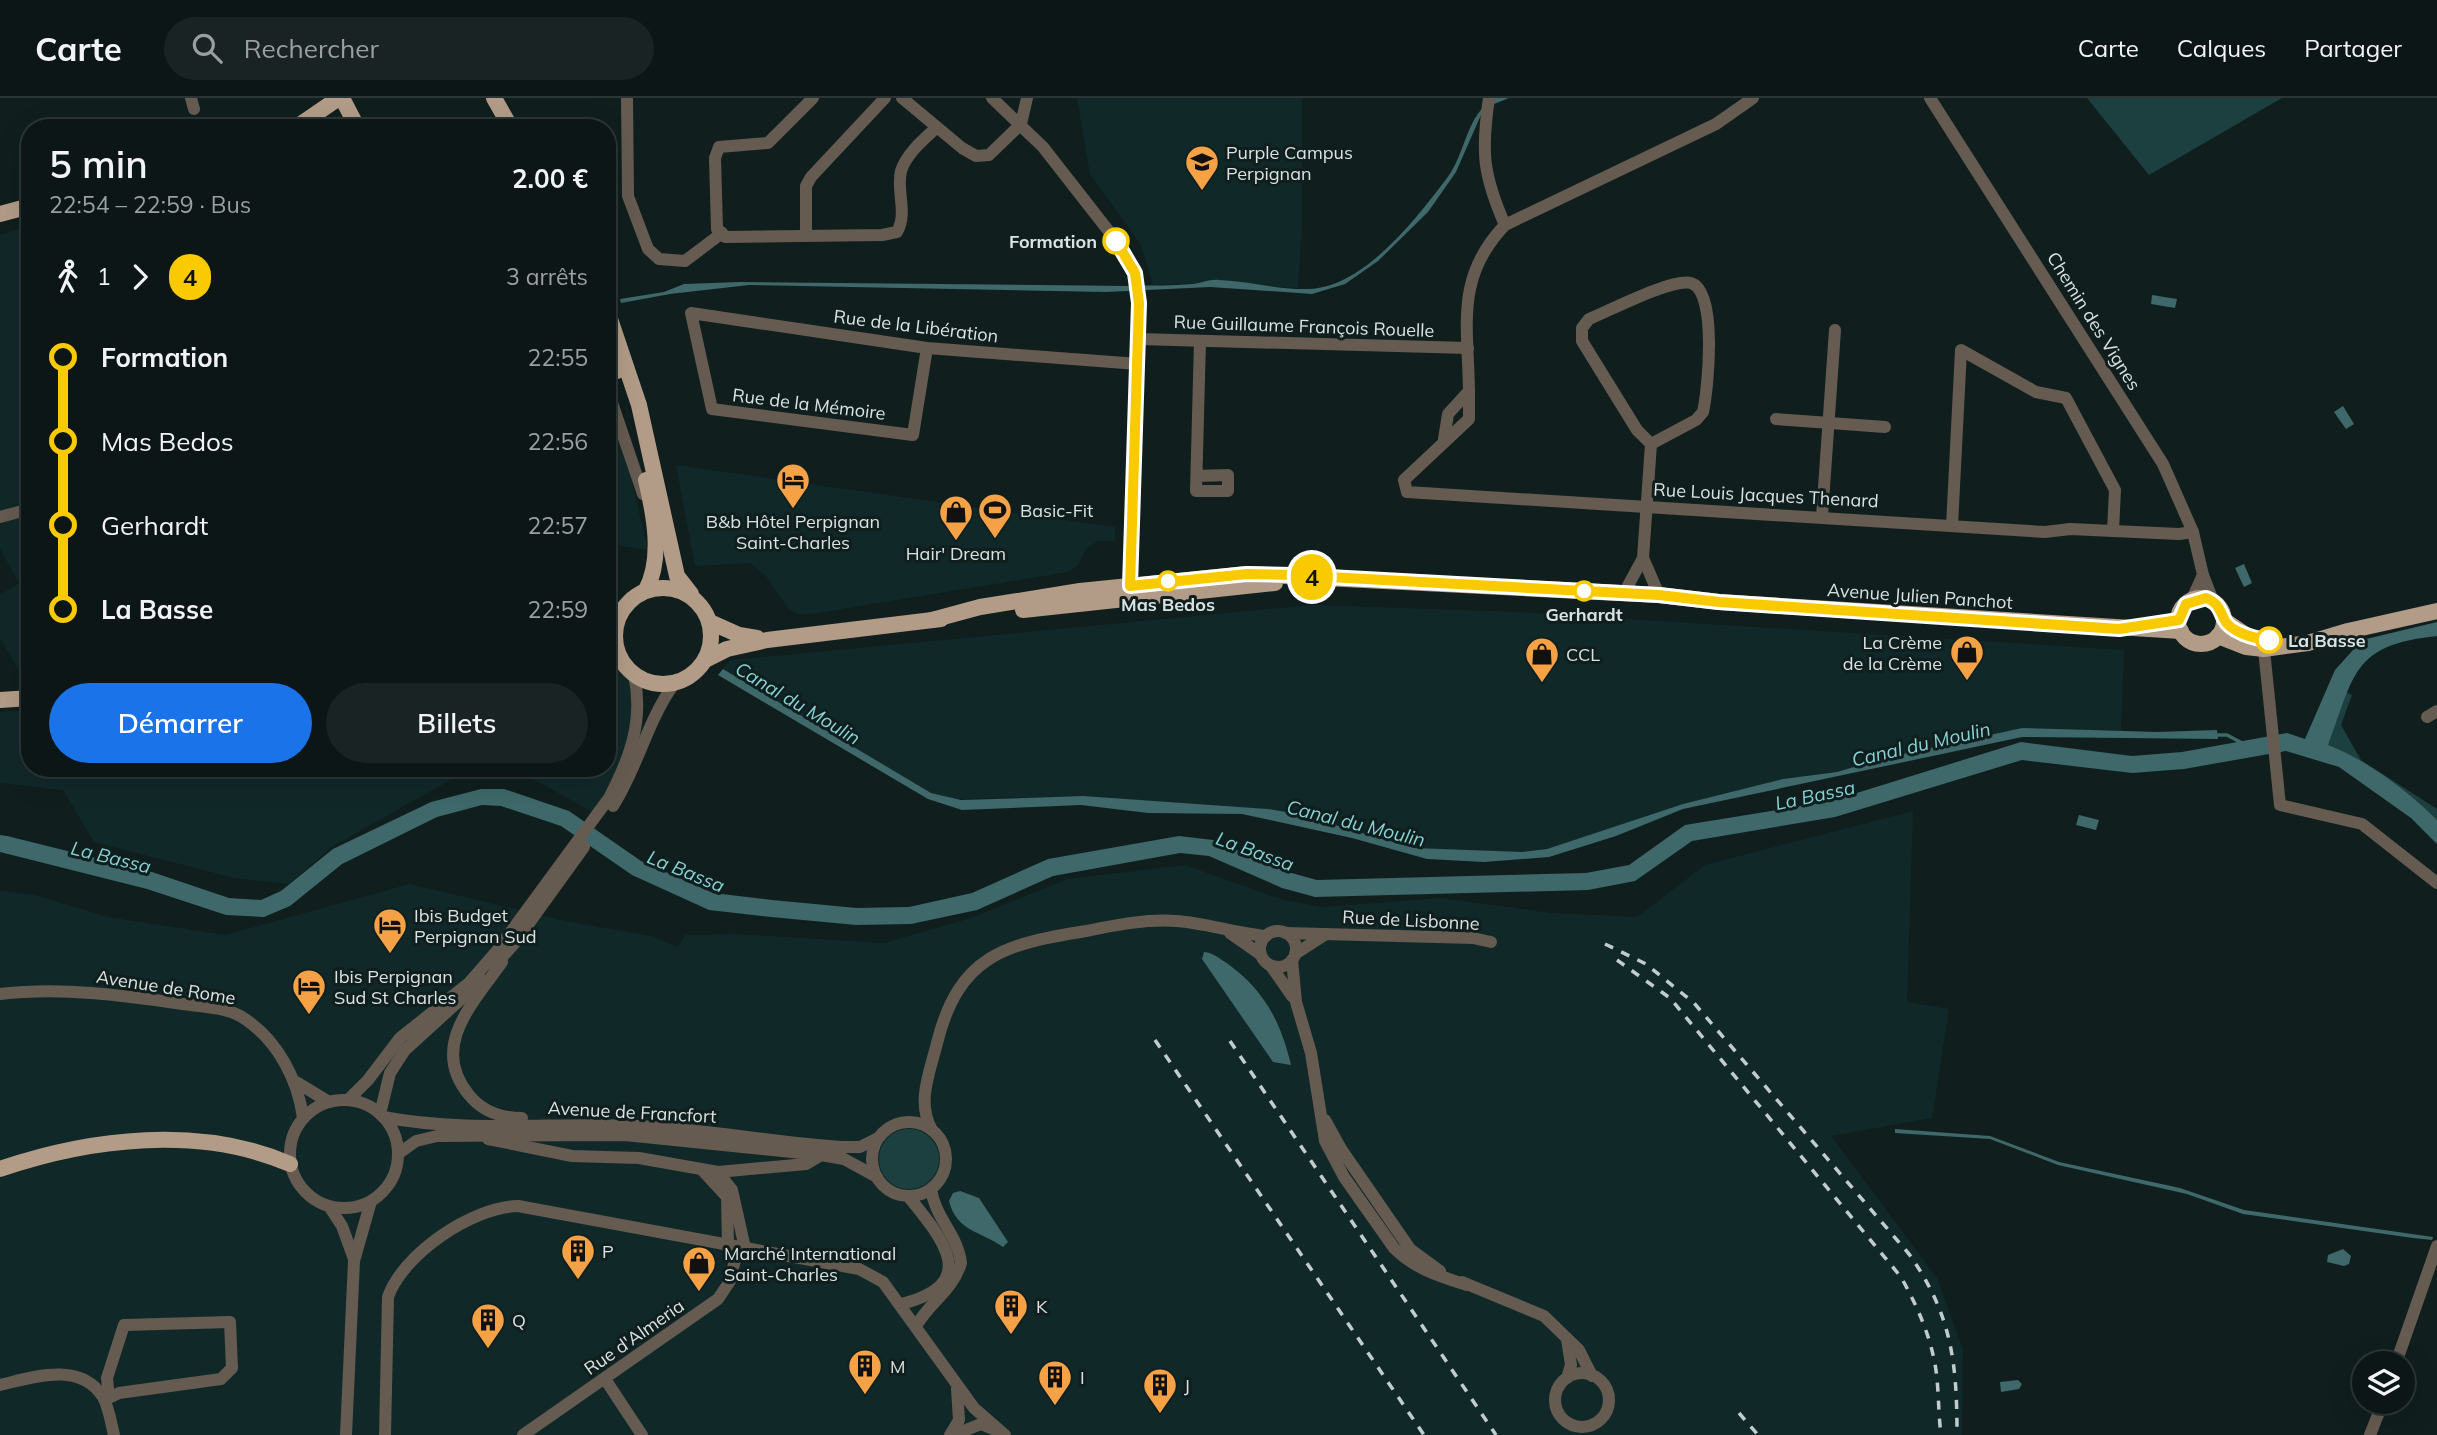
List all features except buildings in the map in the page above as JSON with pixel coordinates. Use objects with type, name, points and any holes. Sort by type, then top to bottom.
[{"type":"main road","points":[[308,119],[340,98],[353,119]]},
{"type":"main road","points":[[324,119],[353,98]]},
{"type":"main road","points":[[494,98],[505,119]]},
{"type":"main road","points":[[0,214],[21,208]]},
{"type":"main road","points":[[616,337],[639,405],[677,576],[710,622],[712,641],[707,659],[693,675],[674,684],[653,684],[630,671],[616,668]]},
{"type":"main road","points":[[616,371],[630,412],[653,519],[655,575],[646,590]]},
{"type":"main road","name":"Avenue Julien Panchot","points":[[707,659],[727,649],[767,640],[1130,592],[1332,580],[1659,595],[1719,602],[2119,629],[2180,626]]},
{"type":"main road","points":[[616,623],[633,598],[646,590],[663,587],[680,590],[695,599]]},
{"type":"main road","name":"Avenue Julien Panchot","points":[[1555,590],[1634,602],[1719,602]]},
{"type":"main road","points":[[2218,636],[2224,620],[2221,609],[2213,601],[2198,598],[2182,608],[2180,626],[2199,643],[2218,636],[2246,647],[2348,631],[2437,611]]},
{"type":"main road","points":[[2224,620],[2263,644]]},
{"type":"main road","name":"Avenue Julien Panchot","points":[[710,622],[739,635],[767,640]]},
{"type":"main road","points":[[616,650],[630,671]]},
{"type":"main road","points":[[0,700],[21,699]]},
{"type":"main road","points":[[0,1168],[38,1156],[140,1140],[233,1146],[263,1153],[290,1164]]},
{"type":"street","points":[[627,98],[628,196],[648,249],[659,259],[685,261],[722,233]]},
{"type":"street","points":[[813,98],[768,143],[719,147],[715,170],[717,229],[724,237],[882,235],[897,232],[902,223],[901,172],[908,157],[936,128]]},
{"type":"street","points":[[806,234],[806,186],[811,177],[885,98]]},
{"type":"street","points":[[902,98],[936,128],[976,156],[989,155],[1021,124],[1027,98]]},
{"type":"street","points":[[992,98],[1021,124],[1125,252],[1135,273],[1139,303],[1130,592]]},
{"type":"street","points":[[1489,98],[1482,152],[1489,190],[1505,225],[1716,124],[1753,98]]},
{"type":"street","name":"Chemin des Vignes","points":[[1930,98],[2163,464],[2193,531],[2203,575],[2213,601]]},
{"type":"street","name":"Rue Louis Jacques Thenard","points":[[1505,225],[1488,243],[1472,271],[1466,312],[1469,419],[1444,439],[1404,480],[1403,485],[1407,492],[2045,532],[2070,528],[2179,534],[2193,531]]},
{"type":"street","points":[[1624,593],[1643,558],[1651,444],[1637,430],[1582,341],[1582,328],[1589,319],[1625,304],[1678,283],[1692,283],[1700,290],[1710,313],[1703,412],[1696,420],[1651,444]]},
{"type":"street","name":"Rue de la Libération","points":[[691,313],[927,348],[1138,364]]},
{"type":"street","name":"Rue de la Mémoire","points":[[691,313],[712,409],[913,435],[927,348]]},
{"type":"street","points":[[1822,516],[1835,330]]},
{"type":"street","name":"Rue Guillaume François Rouelle","points":[[1138,339],[1468,348]]},
{"type":"street","points":[[1197,476],[1199,341]]},
{"type":"street","points":[[1952,526],[1961,350],[2036,392],[2066,398],[2115,489],[2113,531]]},
{"type":"street","name":"Rue Louis Jacques Thenard","points":[[1444,439],[1448,414],[1469,391]]},
{"type":"street","points":[[616,414],[653,519]]},
{"type":"street","points":[[1776,419],[1885,427]]},
{"type":"street","points":[[0,517],[21,511]]},
{"type":"street","points":[[1643,558],[1659,595]]},
{"type":"street","points":[[2191,601],[2203,575]]},
{"type":"street","points":[[2263,644],[2280,805],[2362,824],[2437,883]]},
{"type":"street","points":[[599,819],[622,774],[634,739],[639,696],[630,671]]},
{"type":"street","points":[[640,1126],[584,1120],[514,1118],[488,1112],[458,1083],[451,1061],[454,1038],[463,1018],[636,766],[660,703],[674,684]]},
{"type":"street","points":[[348,1100],[368,1080],[400,1038],[469,983],[578,848]]},
{"type":"street","points":[[923,1097],[901,1123],[878,1138],[872,1157],[877,1177],[890,1191],[908,1196],[931,1189],[941,1178],[946,1161],[943,1144],[926,1119],[923,1097],[948,1006],[976,969],[998,953],[1016,944],[1042,938],[1147,920],[1187,923],[1266,936]]},
{"type":"street","points":[[1230,932],[1260,954],[1296,1002]]},
{"type":"street","points":[[1260,954],[1260,944],[1266,936],[1275,932],[1286,933],[1294,942],[1296,1002],[1311,1053],[1325,1141],[1331,1155],[1394,1248],[1419,1268],[1544,1316],[1567,1335],[1579,1350],[1592,1376],[1607,1392],[1607,1408],[1597,1423],[1581,1427],[1567,1423],[1556,1405],[1558,1389],[1567,1378],[1572,1365],[1567,1335]]},
{"type":"street","name":"Rue de Lisbonne","points":[[1286,933],[1473,938],[1490,942]]},
{"type":"street","points":[[1271,966],[1283,967],[1330,933]]},
{"type":"street","points":[[381,1116],[390,1073],[405,1050],[470,992],[514,944]]},
{"type":"street","name":"Avenue de Rome","points":[[0,994],[32,990],[106,992],[216,1009],[243,1017],[264,1034],[296,1082],[303,1118]]},
{"type":"street","name":"Avenue de Rome","points":[[296,1082],[329,1102]]},
{"type":"street","points":[[329,1206],[358,1206],[371,1201],[391,1181],[398,1154],[394,1134],[381,1116],[365,1105],[348,1100],[329,1102],[303,1118],[292,1140],[290,1164],[304,1191],[329,1206],[348,1238],[354,1261]]},
{"type":"street","name":"Avenue de Francfort","points":[[381,1116],[412,1122],[484,1126],[555,1123],[640,1126],[831,1147],[860,1147],[878,1138]]},
{"type":"street","points":[[901,1123],[923,1125],[932,1130]]},
{"type":"street","name":"Avenue de Francfort","points":[[398,1154],[416,1141],[437,1136],[625,1135],[821,1155],[844,1159],[877,1177]]},
{"type":"street","points":[[477,1136],[535,1151],[572,1156],[639,1158],[718,1172],[806,1164],[821,1155]]},
{"type":"street","points":[[703,1171],[727,1198],[737,1247]]},
{"type":"street","points":[[718,1172],[732,1190],[737,1247]]},
{"type":"street","points":[[916,1326],[926,1310],[954,1283],[961,1263],[951,1236],[933,1208],[931,1189]]},
{"type":"street","points":[[901,1304],[921,1299],[944,1284],[951,1264],[946,1248],[908,1196]]},
{"type":"street","points":[[345,1435],[354,1261],[371,1201]]},
{"type":"street","points":[[385,1435],[388,1297],[395,1278],[410,1260],[475,1216],[499,1207],[518,1206],[859,1269],[883,1282],[974,1408],[1005,1435]]},
{"type":"street","points":[[2400,1351],[2437,1246]]},
{"type":"street","name":"Rue d'Almeria","points":[[523,1435],[718,1299],[730,1281],[737,1247]]},
{"type":"street","points":[[107,1399],[119,1392],[221,1378],[229,1374],[232,1368],[230,1322],[124,1325],[107,1378],[107,1399],[114,1435]]},
{"type":"street","points":[[0,1385],[64,1374],[84,1379],[107,1399]]},
{"type":"street","points":[[1567,1378],[1575,1374],[1592,1376]]},
{"type":"street","points":[[600,1383],[642,1435]]},
{"type":"street","points":[[951,1435],[959,1420],[957,1386]]},
{"type":"street","points":[[2370,1435],[2378,1414]]},
{"type":"street","points":[[951,1435],[981,1424],[1005,1435]]},
{"type":"shaded area","name":"Purple Campus Perpignan","points":[[1077,98],[1302,98],[1302,227],[1298,288],[1201,283],[1153,285],[1141,245],[1090,174]]},
{"type":"shaded area","points":[[1495,98],[1509,98],[1484,108],[1456,172],[1428,212],[1378,261],[1345,284],[1312,294],[1210,287],[1106,292],[749,285],[621,303],[620,299],[664,292],[684,284],[739,282],[1129,286],[1185,285],[1216,280],[1298,289],[1329,285],[1349,277],[1369,264],[1404,231],[1447,178],[1478,114],[1485,105]]},
{"type":"shaded area","points":[[2087,98],[2282,98],[2149,175]]},
{"type":"shaded area","points":[[21,229],[21,674],[0,638],[0,595],[19,583],[0,549],[0,235]]},
{"type":"shaded area","points":[[2152,295],[2177,299],[2175,308],[2151,304]]},
{"type":"shaded area","points":[[2343,406],[2354,424],[2346,429],[2334,412]]},
{"type":"shaded area","points":[[616,414],[648,550],[616,545]]},
{"type":"shaded area","points":[[676,465],[1115,527],[1115,541],[1098,541],[1086,549],[1078,565],[1068,572],[811,614],[797,614],[787,607],[766,576],[750,563],[695,566]]},
{"type":"shaded area","points":[[2244,564],[2252,583],[2244,587],[2235,568]]},
{"type":"shaded area","points":[[1313,605],[1518,612],[2124,650],[2121,731],[2022,728],[1884,758],[1837,772],[1783,779],[1683,804],[1547,849],[1515,852],[1436,850],[1414,848],[1268,809],[1083,796],[955,799],[931,793],[723,669],[731,660]]},
{"type":"shaded area","points":[[2437,622],[2437,636],[2409,640],[2387,647],[2372,656],[2360,668],[2344,700],[2328,745],[2372,767],[2425,809],[2437,820],[2437,844],[2411,818],[2339,767],[2286,751],[2184,769],[2132,773],[2022,760],[1835,817],[1692,841],[1635,881],[1588,890],[1315,897],[1282,888],[1209,856],[1180,853],[1053,876],[977,910],[911,924],[856,925],[709,910],[632,875],[561,826],[501,806],[482,805],[437,817],[342,864],[290,906],[264,917],[226,915],[147,889],[0,852],[0,835],[7,836],[152,872],[229,898],[261,900],[281,891],[333,849],[431,802],[481,789],[504,789],[569,811],[641,861],[713,893],[857,908],[909,907],[972,893],[1048,859],[1179,836],[1213,840],[1288,872],[1317,880],[1586,873],[1629,865],[1685,825],[1831,801],[2021,742],[2132,756],[2182,752],[2287,733],[2305,739],[2335,670],[2362,640]]},
{"type":"shaded area","points":[[616,669],[629,680],[633,724],[616,772]]},
{"type":"shaded area","points":[[723,669],[931,793],[961,800],[1083,796],[1268,809],[1297,814],[1414,848],[1522,852],[1547,849],[1683,804],[1783,779],[1837,772],[1884,758],[2022,728],[2157,732],[2217,730],[2218,739],[2022,737],[1683,809],[1616,836],[1549,857],[1484,862],[1427,859],[1352,838],[1242,814],[1148,813],[1081,805],[962,810],[928,799],[718,675]]},
{"type":"shaded area","points":[[2346,692],[2352,695],[2341,725],[2361,760],[2437,809],[2437,820],[2386,777],[2356,758],[2327,746]]},
{"type":"shaded area","points":[[21,711],[21,777],[456,777],[333,846],[289,884],[234,878],[94,842],[63,790],[0,783],[0,712]]},
{"type":"shaded area","points":[[529,777],[613,777],[594,813]]},
{"type":"shaded area","points":[[1913,811],[1907,1002],[1949,1009],[1932,1118],[1831,1136],[1937,1278],[1963,1349],[1962,1435],[0,1435],[0,891],[35,895],[108,917],[225,935],[410,884],[570,922],[652,936],[678,947],[685,935],[736,934],[884,943],[971,918],[1068,879],[1185,865],[1283,900],[1324,907],[1441,898],[1551,913],[1637,917],[1705,865]]},
{"type":"shaded area","points":[[2079,815],[2099,820],[2096,830],[2076,825]]},
{"type":"shaded area","points":[[1204,952],[1214,955],[1241,974],[1261,996],[1276,1021],[1291,1065],[1273,1062],[1202,959]]},
{"type":"shaded area","points":[[909,1129],[926,1134],[934,1142],[939,1159],[934,1176],[926,1184],[909,1189],[892,1184],[884,1176],[879,1159],[884,1142],[892,1134]]},
{"type":"shaded area","points":[[1895,1129],[1990,1136],[2059,1162],[2180,1188],[2244,1210],[2433,1237],[2432,1240],[2413,1238],[2243,1214],[2187,1194],[2058,1165],[1990,1139],[1895,1133]]},
{"type":"shaded area","points":[[960,1191],[979,1198],[1008,1242],[1003,1247],[971,1230],[958,1219],[949,1201],[953,1193]]},
{"type":"shaded area","points":[[2343,1249],[2351,1256],[2349,1264],[2344,1266],[2327,1262],[2328,1255]]},
{"type":"shaded area","points":[[2018,1380],[2022,1384],[2019,1389],[2001,1392],[2000,1382]]},
{"type":"waterway","name":"Canal du Moulin","points":[[2215,735],[2227,735],[2244,744]]},
{"type":"railway","points":[[1605,944],[1646,964],[1694,1003],[1909,1254],[1935,1298],[1949,1340],[1956,1385],[1957,1435]]},
{"type":"railway","points":[[1617,960],[1670,998],[1901,1277],[1912,1297],[1932,1352],[1941,1435]]},
{"type":"railway","points":[[1155,1040],[1424,1435]]},
{"type":"railway","points":[[1230,1041],[1496,1435]]},
{"type":"railway","points":[[1739,1413],[1758,1435]]},
{"type":"bus line","name":"4","points":[[1116,241],[1125,252],[1135,273],[1139,303],[1130,586],[1247,574],[1292,575],[1332,580],[1659,595],[1719,602],[2119,629],[2179,620],[2179,614],[2186,604],[2198,598],[2206,598],[2218,605],[2224,620],[2230,626],[2249,636],[2269,640]]},
{"type":"place","name":"Purple Campus Perpignan","points":[[1202,192]]},
{"type":"place","name":"Formation","points":[[1116,241]]},
{"type":"place","name":"B&b Hôtel Perpignan Saint-Charles","points":[[793,510]]},
{"type":"place","name":"Basic-Fit","points":[[995,540]]},
{"type":"place","name":"Hair' Dream","points":[[956,542]]},
{"type":"place","name":"Mas Bedos","points":[[1168,581]]},
{"type":"place","name":"Gerhardt","points":[[1584,591]]},
{"type":"place","name":"La Basse","points":[[2269,640]]},
{"type":"place","name":"La Crème de la Crème","points":[[1967,682]]},
{"type":"place","name":"CCL","points":[[1542,684]]},
{"type":"place","name":"Ibis Budget Perpignan Sud","points":[[390,955]]},
{"type":"place","name":"Ibis Perpignan Sud St Charles","points":[[309,1016]]},
{"type":"place","name":"P","points":[[578,1281]]},
{"type":"place","name":"Marché International Saint-Charles","points":[[699,1293]]},
{"type":"place","name":"K","points":[[1011,1336]]},
{"type":"place","name":"Q","points":[[488,1350]]},
{"type":"place","name":"M","points":[[865,1396]]},
{"type":"place","name":"I","points":[[1055,1407]]},
{"type":"place","name":"J","points":[[1160,1415]]},
{"type":"water label","name":"La Bassa","points":[[1815,795]]},
{"type":"water label","name":"La Bassa","points":[[1255,851]]},
{"type":"water label","name":"La Bassa","points":[[111,857]]},
{"type":"water label","name":"La Bassa","points":[[686,871]]}]
